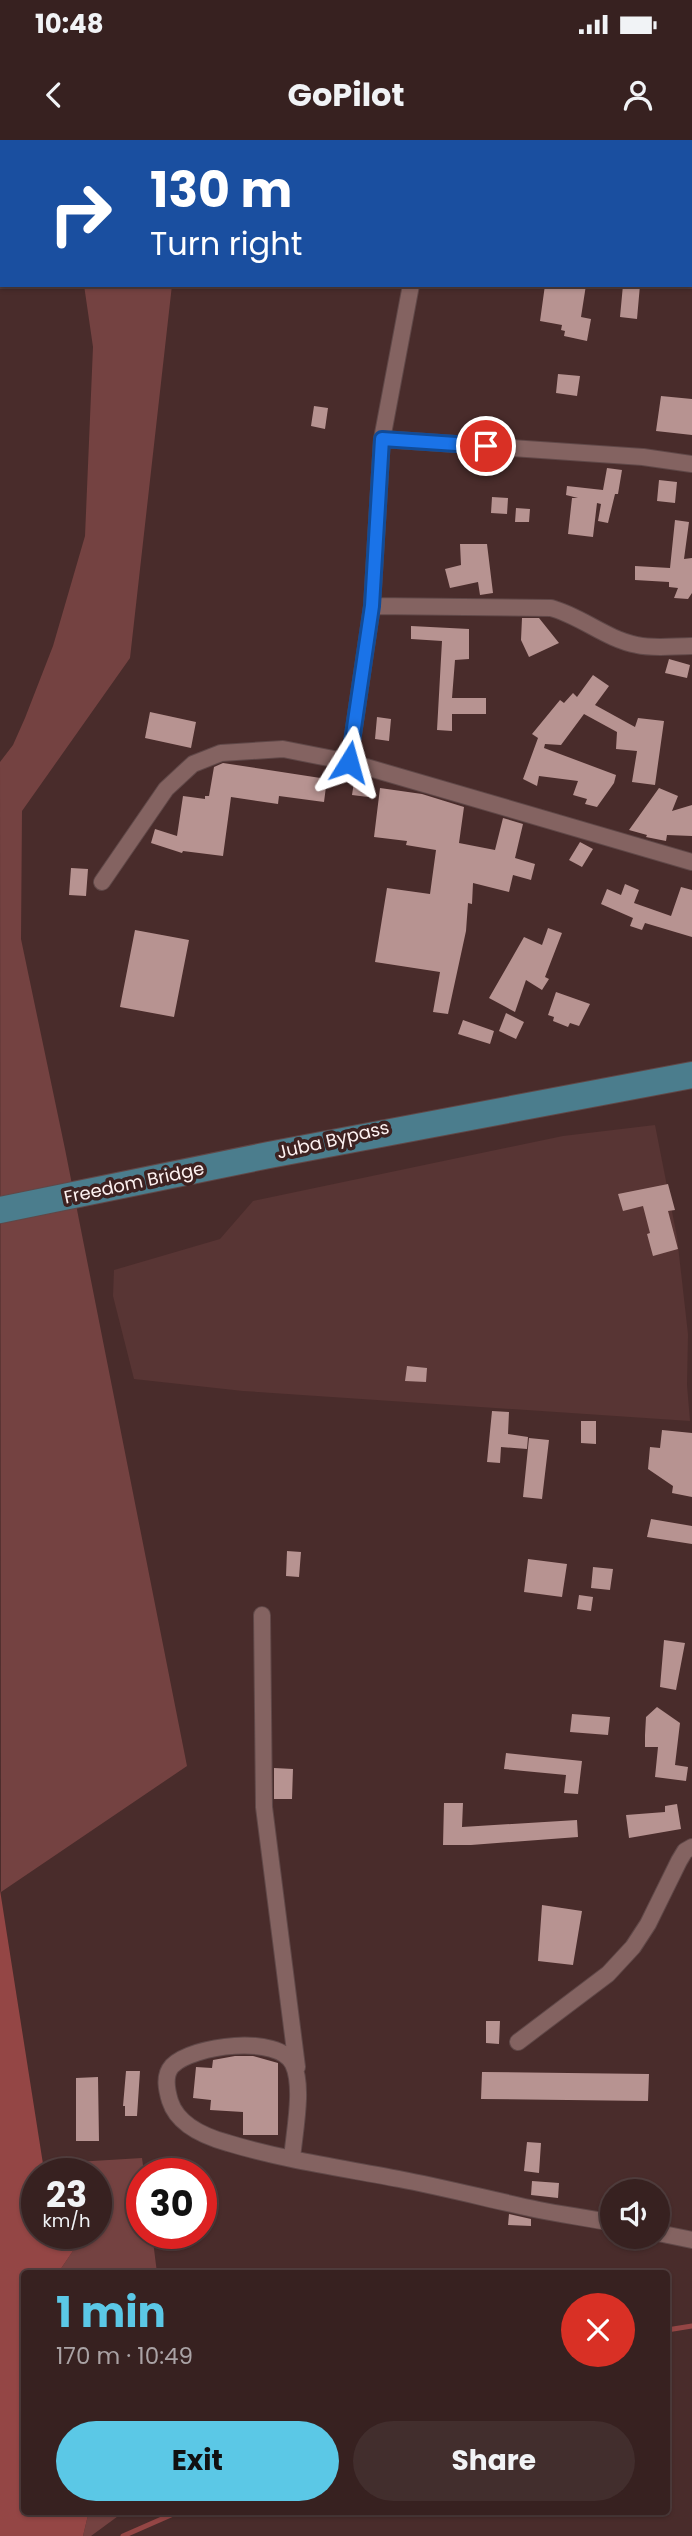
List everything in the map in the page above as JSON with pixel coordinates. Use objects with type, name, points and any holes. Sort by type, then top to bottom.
[{"type":"main road","name":"Juba Bypass","points":[[269,1155],[692,1056]]},
{"type":"main road","name":"Juba Bypass","points":[[269,1155],[692,1075]]},
{"type":"main road","name":"Freedom Bridge","points":[[0,1210],[269,1155]]},
{"type":"street","points":[[349,762],[372,606],[382,439],[411,287]]},
{"type":"street","points":[[382,439],[643,457],[692,464]]},
{"type":"street","points":[[372,606],[551,608],[564,611],[637,645],[692,646]]},
{"type":"street","points":[[102,882],[166,789],[193,764],[221,753],[283,749],[349,762],[692,863]]},
{"type":"street","points":[[262,1615],[264,1807],[298,2076],[292,2159]]},
{"type":"street","points":[[518,2042],[608,1974],[633,1947],[648,1924],[679,1861],[685,1851],[692,1847]]},
{"type":"street","points":[[298,2076],[292,2061],[282,2052],[260,2046],[206,2049],[188,2055],[171,2067],[167,2090],[172,2108],[181,2120],[218,2140],[260,2153],[433,2185],[600,2221]]},
{"type":"street","points":[[670,2235],[692,2240]]},
{"type":"shaded area","points":[[84,287],[172,287],[130,658],[22,811],[21,939],[187,1766],[1,1892],[0,762],[13,745],[53,646],[85,536],[93,347]]},
{"type":"shaded area","points":[[655,1125],[677,1237],[688,1334],[687,1385],[690,1421],[243,1391],[134,1379],[113,1296],[114,1270],[220,1239],[253,1201],[563,1136]]},
{"type":"shaded area","points":[[0,1890],[42,2158],[21,2158],[21,2249],[74,2249],[60,2270],[21,2270],[21,2515],[88,2515],[83,2536],[0,2536]]},
{"type":"shaded area","points":[[126,2159],[126,2249],[154,2249],[157,2270],[60,2270],[74,2249],[112,2249],[112,2160]]},
{"type":"shaded area","points":[[88,2515],[120,2515],[91,2536],[83,2536]]},
{"type":"building","points":[[545,287],[586,287],[581,317],[591,319],[587,341],[564,336],[562,325],[540,321]]},
{"type":"building","points":[[623,287],[640,287],[637,319],[620,317]]},
{"type":"building","points":[[558,374],[580,376],[577,396],[556,393]]},
{"type":"building","points":[[661,396],[692,399],[692,435],[656,431]]},
{"type":"building","points":[[314,406],[328,408],[325,429],[311,426]]},
{"type":"building","points":[[607,468],[622,470],[618,494],[615,494],[608,523],[598,521],[601,504],[597,503],[593,537],[568,534],[572,498],[578,498],[566,495],[567,486],[603,490]]},
{"type":"building","points":[[659,480],[677,482],[675,503],[657,501]]},
{"type":"building","points":[[492,497],[508,498],[507,514],[491,513]]},
{"type":"building","points":[[516,508],[530,509],[529,522],[515,522]]},
{"type":"building","points":[[675,520],[689,522],[684,559],[692,558],[692,593],[688,599],[674,598],[678,588],[669,587],[669,582],[635,580],[635,566],[670,568]]},
{"type":"building","points":[[460,544],[487,544],[493,593],[480,595],[478,582],[450,588],[445,569],[461,565]]},
{"type":"building","points":[[522,618],[539,618],[559,643],[529,657],[521,640]]},
{"type":"building","points":[[411,626],[469,629],[469,659],[455,660],[452,698],[486,698],[486,714],[452,714],[452,731],[437,730],[442,641],[411,639]]},
{"type":"building","points":[[669,659],[690,665],[687,678],[665,673]]},
{"type":"building","points":[[593,675],[609,686],[595,705],[635,727],[638,718],[664,721],[655,785],[632,782],[637,751],[616,749],[617,732],[584,714],[561,745],[545,744],[544,748],[616,775],[614,783],[597,807],[585,804],[587,799],[573,795],[578,781],[539,776],[537,786],[523,779],[538,738],[532,734],[560,700],[564,703],[573,693],[577,697]]},
{"type":"building","points":[[150,712],[196,722],[191,748],[145,738]]},
{"type":"building","points":[[377,717],[391,719],[389,741],[375,739]]},
{"type":"building","points":[[223,763],[327,779],[324,802],[279,796],[278,804],[231,797],[223,856],[182,853],[151,843],[155,829],[177,836],[183,796],[205,799],[205,796],[209,796],[214,767]]},
{"type":"building","points":[[354,782],[370,784],[368,797],[352,795]]},
{"type":"building","points":[[380,788],[422,794],[464,807],[459,843],[495,850],[503,818],[523,824],[515,858],[535,864],[531,880],[513,875],[509,892],[473,883],[472,904],[468,903],[466,931],[448,1014],[433,1012],[440,972],[375,962],[387,888],[430,894],[436,850],[406,845],[407,841],[374,837]]},
{"type":"building","points":[[659,788],[678,796],[672,811],[692,805],[692,836],[667,835],[666,841],[629,830]]},
{"type":"building","points":[[580,842],[593,849],[582,867],[569,860]]},
{"type":"building","points":[[71,868],[88,869],[86,896],[69,895]]},
{"type":"building","points":[[625,884],[639,890],[634,903],[671,916],[681,887],[692,890],[692,937],[645,923],[642,930],[630,926],[633,918],[601,904],[607,889],[621,895]]},
{"type":"building","points":[[548,928],[562,933],[545,977],[549,979],[542,990],[526,980],[515,1012],[489,998],[524,937],[542,945]]},
{"type":"building","points":[[135,930],[189,940],[174,1017],[120,1007]]},
{"type":"building","points":[[556,992],[590,1004],[579,1026],[570,1023],[568,1027],[553,1021],[554,1017],[548,1015]]},
{"type":"building","points":[[506,1013],[524,1022],[516,1039],[499,1031]]},
{"type":"building","points":[[463,1020],[494,1031],[490,1044],[458,1034]]},
{"type":"building","points":[[668,1184],[675,1210],[668,1211],[678,1249],[653,1256],[643,1206],[623,1211],[618,1194]]},
{"type":"building","points":[[407,1366],[427,1368],[426,1382],[405,1381]]},
{"type":"building","points":[[492,1411],[509,1412],[508,1434],[528,1437],[527,1449],[501,1447],[500,1463],[487,1462]]},
{"type":"building","points":[[581,1421],[596,1421],[596,1444],[581,1443]]},
{"type":"building","points":[[662,1430],[692,1433],[692,1497],[672,1493],[673,1486],[648,1469],[650,1447],[660,1448]]},
{"type":"building","points":[[529,1438],[549,1440],[542,1499],[523,1497]]},
{"type":"building","points":[[651,1519],[692,1526],[692,1544],[647,1537]]},
{"type":"building","points":[[287,1551],[301,1552],[299,1577],[286,1576]]},
{"type":"building","points":[[528,1559],[567,1564],[562,1597],[524,1592]]},
{"type":"building","points":[[593,1567],[613,1569],[610,1590],[591,1588]]},
{"type":"building","points":[[579,1595],[593,1597],[591,1611],[577,1609]]},
{"type":"building","points":[[664,1640],[685,1643],[676,1690],[660,1687]]},
{"type":"building","points":[[657,1707],[680,1723],[675,1765],[688,1767],[686,1781],[655,1777],[658,1747],[645,1747],[645,1735],[646,1717]]},
{"type":"building","points":[[572,1714],[610,1717],[608,1735],[570,1732]]},
{"type":"building","points":[[506,1753],[582,1761],[578,1794],[564,1793],[566,1775],[504,1769]]},
{"type":"building","points":[[274,1768],[293,1769],[292,1799],[274,1799]]},
{"type":"building","points":[[444,1803],[463,1803],[462,1827],[577,1820],[578,1837],[443,1845]]},
{"type":"building","points":[[677,1804],[681,1829],[629,1838],[626,1815],[665,1812],[665,1806]]},
{"type":"building","points":[[542,1905],[582,1911],[573,1965],[538,1961]]},
{"type":"building","points":[[486,2021],[500,2021],[499,2044],[486,2043]]},
{"type":"building","points":[[253,2056],[278,2063],[278,2135],[243,2135],[243,2112],[210,2110],[211,2100],[193,2098],[196,2067],[212,2068],[213,2060]]},
{"type":"building","points":[[126,2071],[140,2071],[137,2116],[125,2116],[123,2106]]},
{"type":"building","points":[[482,2072],[649,2074],[648,2101],[481,2099]]},
{"type":"building","points":[[98,2077],[99,2141],[76,2141],[76,2078]]},
{"type":"building","points":[[527,2142],[541,2143],[539,2173],[524,2171]]},
{"type":"building","points":[[532,2181],[559,2183],[558,2198],[531,2195]]},
{"type":"building","points":[[509,2214],[531,2219],[531,2226],[508,2225]]},
{"type":"waterway","points":[[670,2330],[692,2326]]},
{"type":"waterway","points":[[123,2536],[171,2515]]},
{"type":"route","points":[[349,762],[372,606],[382,439],[486,446]]}]
